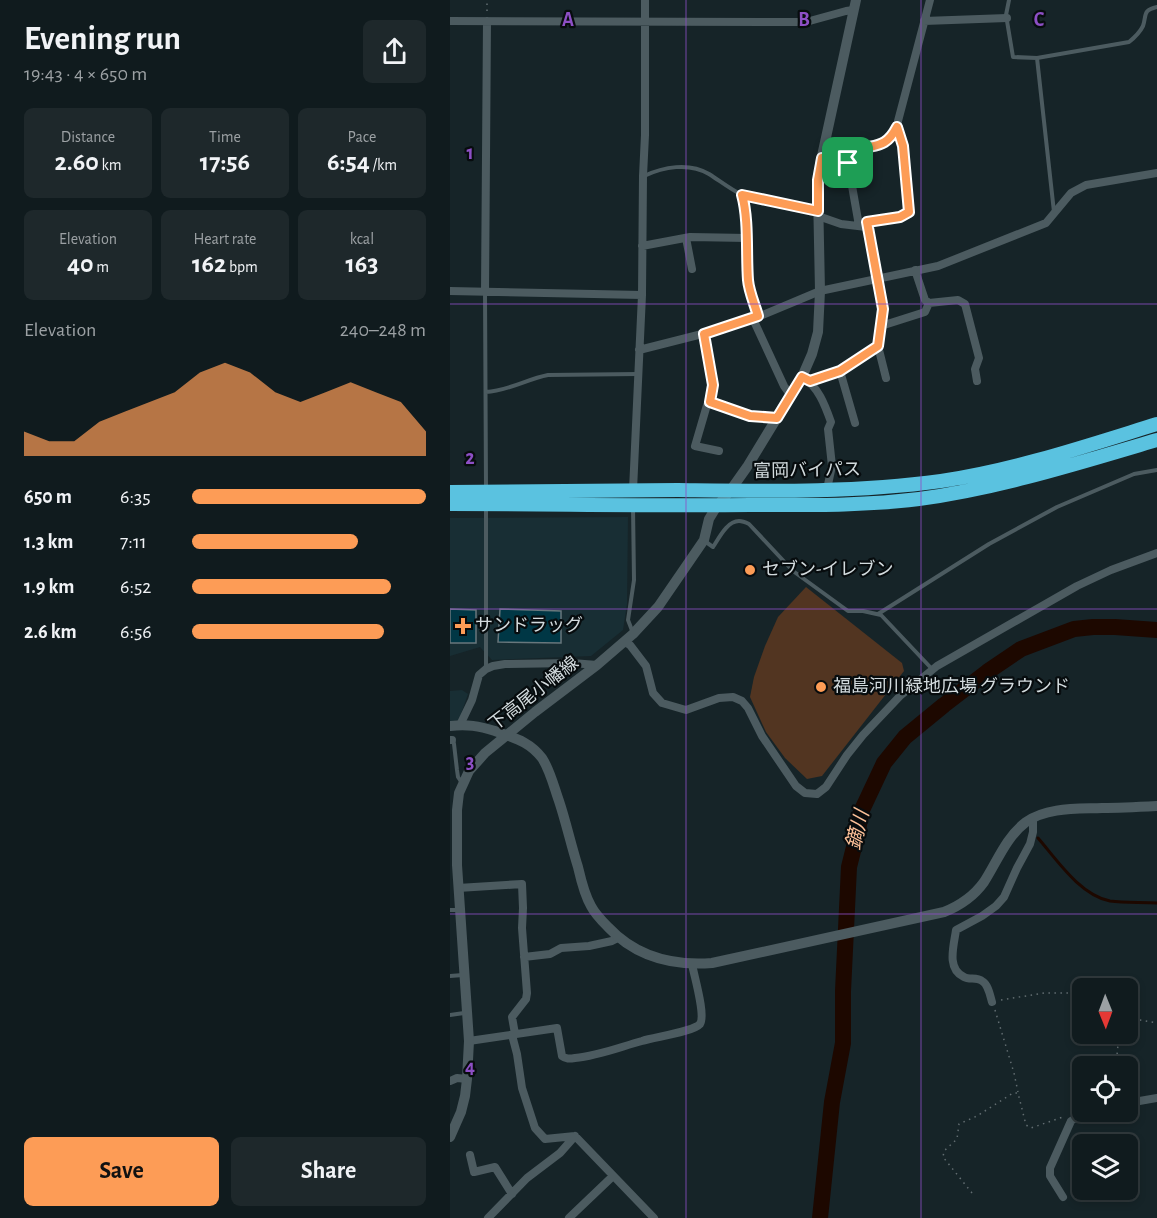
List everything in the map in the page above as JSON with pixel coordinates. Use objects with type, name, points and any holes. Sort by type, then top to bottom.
[{"type":"highway","name":"富岡バイパス","points":[[450,504],[486,498],[633,497],[730,491],[887,487],[973,475],[1049,457],[1157,424]]},
{"type":"highway","name":"富岡バイパス","points":[[633,497],[717,506],[856,504],[941,495],[1052,471],[1157,440]]},
{"type":"highway","name":"富岡バイパス","points":[[450,492],[486,498]]},
{"type":"street","points":[[633,497],[642,295],[645,0]]},
{"type":"street","points":[[868,227],[858,220],[848,163],[851,153],[886,142],[897,127],[930,0]]},
{"type":"street","points":[[450,21],[806,22],[846,11],[855,5]]},
{"type":"street","name":"下高尾小幡線","points":[[450,1137],[460,1113],[467,1079],[469,1041],[464,974],[455,910],[458,888],[457,810],[459,793],[469,771],[485,753],[624,642],[663,600],[704,540],[709,519],[717,506],[730,491],[791,396],[806,379],[816,341],[819,317],[818,180],[855,5]]},
{"type":"street","points":[[924,21],[1007,18]]},
{"type":"street","points":[[485,292],[487,21]]},
{"type":"street","points":[[886,378],[878,346],[883,309],[867,222],[900,217],[909,212],[903,146],[897,127]]},
{"type":"street","points":[[822,158],[848,163]]},
{"type":"street","points":[[639,350],[704,334],[756,317],[820,291],[938,266],[1046,223],[1071,193],[1086,186],[1157,173]]},
{"type":"street","points":[[742,195],[747,238],[748,283],[756,317],[784,386],[791,396]]},
{"type":"street","points":[[818,213],[841,224],[868,227]]},
{"type":"street","points":[[642,246],[690,237],[747,238]]},
{"type":"street","points":[[686,238],[693,269]]},
{"type":"street","points":[[915,270],[925,300],[929,303],[958,300],[965,304],[979,358],[975,369],[977,381]]},
{"type":"street","points":[[450,291],[642,295]]},
{"type":"street","points":[[881,326],[925,312],[929,303]]},
{"type":"street","points":[[704,334],[713,385],[710,402],[707,405],[695,446],[718,451]]},
{"type":"street","points":[[827,489],[832,466],[828,429],[831,422],[823,402],[806,379],[840,371],[878,346]]},
{"type":"street","points":[[840,371],[855,423]]},
{"type":"street","points":[[710,402],[750,416],[777,418]]},
{"type":"street","points":[[624,642],[630,645],[646,666],[653,693],[662,703],[686,711],[719,698],[733,697],[742,701],[762,736],[796,786],[806,793],[817,794],[826,788],[863,735],[900,696],[933,669],[1077,586],[1111,570],[1157,553]]},
{"type":"street","points":[[597,665],[572,663],[493,666],[479,675],[472,700],[455,725],[482,727],[520,739],[543,760],[565,818],[583,888],[591,906],[618,938],[642,954],[661,960],[692,964],[712,963],[944,912],[960,904],[982,884],[1009,838],[1026,822],[1039,815],[1062,810],[1157,806]]},
{"type":"street","points":[[992,1002],[981,979],[964,977],[955,970],[952,962],[956,930],[982,916],[1004,897],[1030,844],[1034,831],[1033,818]]},
{"type":"street","points":[[458,888],[522,884],[522,928],[527,993],[526,999],[512,1017],[522,1088],[539,1134],[545,1139],[575,1136]]},
{"type":"street","points":[[524,957],[550,954],[561,948],[589,946],[618,938]]},
{"type":"street","points":[[469,1041],[557,1028],[562,1056],[573,1059],[689,1030],[697,1026],[702,1019],[692,964]]},
{"type":"street","points":[[450,1081],[457,1078],[467,1079]]},
{"type":"street","points":[[1138,1101],[1157,1098]]},
{"type":"street","points":[[1063,1197],[1050,1176],[1050,1168],[1071,1121]]},
{"type":"street","points":[[575,1136],[654,1218]]},
{"type":"street","points":[[492,1217],[527,1178],[560,1153],[575,1136]]},
{"type":"street","points":[[470,1155],[474,1172],[495,1167],[512,1194]]},
{"type":"street","points":[[569,1218],[613,1176]]},
{"type":"lane","points":[[1009,0],[1007,18],[1013,57],[1037,58],[1129,42],[1135,38],[1143,26],[1145,13],[1157,7]]},
{"type":"lane","points":[[1037,58],[1054,212]]},
{"type":"lane","points":[[643,176],[658,169],[697,168],[742,195],[818,213]]},
{"type":"lane","points":[[485,292],[486,669]]},
{"type":"lane","points":[[486,392],[512,387],[548,375],[638,374]]},
{"type":"lane","points":[[878,614],[988,544],[1057,507],[1134,474],[1157,470]]},
{"type":"lane","points":[[633,497],[634,580],[628,620],[633,634]]},
{"type":"lane","points":[[704,540],[714,547],[726,528],[733,522],[740,520],[749,524],[800,577],[848,611],[863,611],[881,615],[933,669]]},
{"type":"lane","points":[[451,740],[454,744],[458,777],[463,784]]},
{"type":"lane","points":[[450,976],[464,974]]},
{"type":"lane","points":[[450,1015],[467,1012]]},
{"type":"path","points":[[487,0],[487,21]]},
{"type":"path","points":[[1071,1121],[1066,1116],[1031,1128],[1026,1125],[1014,1072],[992,1002],[1044,993],[1072,993]]},
{"type":"path","points":[[1138,1020],[1157,1023]]},
{"type":"path","points":[[972,1192],[944,1157],[944,1151],[957,1139],[959,1124],[978,1116],[1013,1093],[1018,1093]]},
{"type":"shaded area","points":[[628,517],[627,604],[623,630],[591,656],[492,660],[480,647],[450,656],[450,518]]},
{"type":"shaded area","name":"福島河川緑地広場 グラウンド","points":[[806,587],[902,663],[904,671],[822,776],[807,779],[785,758],[766,732],[750,697],[754,677],[778,617]]},
{"type":"shaded area","points":[[462,690],[468,694],[459,720],[450,721],[450,691]]},
{"type":"building","name":"サンドラッグ","points":[[450,609],[476,610],[476,643],[450,643]]},
{"type":"building","points":[[500,609],[561,611],[561,643],[498,642]]},
{"type":"waterway","name":"鏑川","points":[[820,1218],[832,1102],[843,1043],[849,867],[861,812],[884,763],[905,737],[987,672],[1021,649],[1074,629],[1115,627],[1157,630]]},
{"type":"waterway","points":[[1038,838],[1070,876],[1089,892],[1116,902],[1157,903]]},
{"type":"place","name":"セブン-イレブン","points":[[750,570]]},
{"type":"place","name":"サンドラッグ","points":[[463,626]]},
{"type":"place","name":"福島河川緑地広場 グラウンド","points":[[821,687]]},
{"type":"route","points":[[897,127],[903,146],[909,212],[900,217],[867,222],[883,309],[878,346],[840,371],[810,381],[802,377],[777,418],[750,416],[710,402],[713,385],[704,334],[758,316],[748,283],[747,238],[742,195],[818,211],[818,180],[822,158],[848,163],[851,153],[886,142],[897,127]]}]
